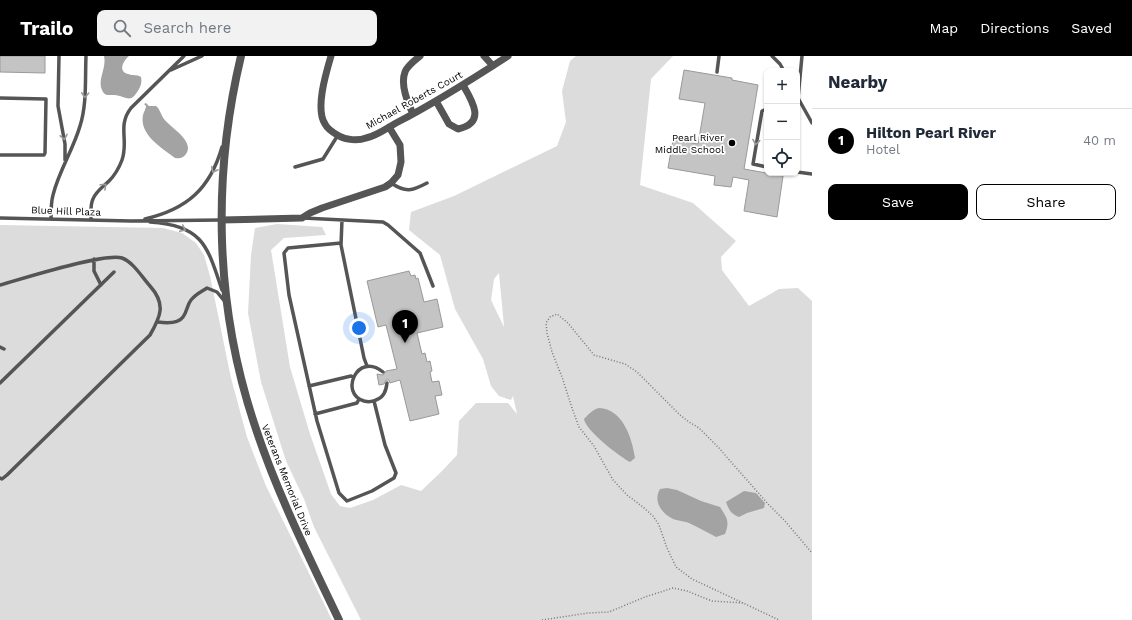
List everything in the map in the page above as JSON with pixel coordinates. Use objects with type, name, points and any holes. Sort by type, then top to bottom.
[{"type":"street","name":"Veterans Memorial Drive","points":[[241,56],[233,90],[227,133],[222,175],[221,220],[223,264],[237,364],[259,439],[288,512],[339,620]]},
{"type":"street","points":[[331,56],[326,72],[322,101],[322,116],[325,125],[332,132],[338,135]]},
{"type":"street","points":[[413,114],[406,99],[404,83],[405,72],[420,56]]},
{"type":"street","points":[[484,56],[493,66]]},
{"type":"street","name":"Michael Roberts Court","points":[[338,135],[345,139],[366,138],[436,101],[508,56]]},
{"type":"street","points":[[436,101],[450,124],[458,129],[466,127],[473,121],[475,113],[474,104],[463,85]]},
{"type":"street","points":[[221,220],[302,218],[322,208],[385,187],[398,174],[401,162],[400,145],[389,127]]},
{"type":"lane","points":[[59,56],[58,106],[66,150],[62,170]]},
{"type":"lane","points":[[51,219],[52,196],[76,139],[82,116],[85,96],[86,56]]},
{"type":"lane","points":[[91,220],[92,200],[94,196],[114,176],[124,155],[124,126],[126,115],[184,56]]},
{"type":"lane","points":[[166,74],[171,70],[202,56]]},
{"type":"lane","points":[[717,72],[719,56]]},
{"type":"lane","points":[[772,56],[782,68]]},
{"type":"lane","points":[[800,73],[802,56]]},
{"type":"lane","points":[[0,98],[46,99],[44,155],[0,155]]},
{"type":"lane","points":[[800,103],[812,123]]},
{"type":"lane","points":[[764,110],[762,111],[753,164],[764,166]]},
{"type":"lane","name":"Blue Hill Plaza","points":[[131,221],[150,217],[167,211],[191,199],[208,181],[213,172],[227,133]]},
{"type":"lane","points":[[295,167],[323,159],[338,135]]},
{"type":"lane","points":[[800,172],[812,174]]},
{"type":"lane","points":[[391,182],[400,189],[410,190],[427,183]]},
{"type":"lane","name":"Blue Hill Plaza","points":[[0,218],[131,221],[221,220]]},
{"type":"lane","points":[[302,218],[383,222],[420,253],[433,286]]},
{"type":"lane","points":[[342,220],[341,243],[364,358],[367,366]]},
{"type":"lane","name":"Blue Hill Plaza","points":[[131,221],[171,224],[180,226],[193,233],[203,244],[210,257],[228,305]]},
{"type":"lane","points":[[341,243],[288,248],[284,253],[289,295],[315,414],[339,493],[347,501],[372,491],[394,478],[396,473],[385,445],[374,401]]},
{"type":"lane","points":[[0,285],[94,259],[117,256],[128,261],[160,299],[158,322],[150,335],[7,475],[2,479],[0,478]]},
{"type":"lane","points":[[94,259],[94,271],[101,284]]},
{"type":"lane","points":[[0,383],[114,272]]},
{"type":"lane","points":[[158,322],[167,323],[177,321],[182,318],[190,301],[195,295],[207,288],[217,292],[228,305]]},
{"type":"lane","points":[[383,372],[373,366],[362,368],[357,371],[353,377],[352,388],[359,399],[369,402],[374,401],[384,394],[387,389],[387,383]]},
{"type":"lane","points":[[309,386],[351,376],[353,377]]},
{"type":"lane","points":[[315,414],[357,403],[359,399]]},
{"type":"path","points":[[779,620],[692,579],[676,567],[667,548],[659,525],[653,516],[643,506],[627,495],[613,480],[594,446],[579,427],[552,352],[546,323],[550,317],[557,314],[568,323],[594,355],[625,364],[636,372],[680,415],[700,428],[785,521],[812,553]]},
{"type":"path","points":[[542,620],[588,613],[609,612],[645,597],[673,588],[687,591],[712,601],[743,603]]},
{"type":"shaded area","points":[[104,56],[129,56],[122,65],[123,70],[125,73],[141,77],[140,88],[133,97],[128,98],[107,95],[104,93],[101,88],[101,79],[105,61]]},
{"type":"shaded area","points":[[576,56],[673,56],[651,79],[640,185],[693,203],[736,241],[721,257],[722,270],[749,306],[779,289],[798,288],[812,301],[812,620],[361,620],[314,527],[304,499],[286,461],[261,382],[248,313],[251,255],[255,228],[277,224],[322,227],[326,235],[284,238],[271,250],[290,367],[310,434],[331,494],[340,506],[350,508],[373,500],[401,485],[421,491],[457,455],[459,421],[476,403],[508,403],[517,414],[513,396],[511,400],[499,396],[491,386],[483,359],[455,309],[440,255],[409,230],[411,212],[454,196],[557,146],[566,122],[562,91],[570,61]],"holes":[[[499,273],[504,327],[491,300],[494,279]]]},
{"type":"shaded area","points":[[146,103],[149,106],[156,106],[167,123],[185,140],[188,149],[183,157],[175,158],[148,135],[144,129],[143,122],[143,115],[146,108],[144,104]]},
{"type":"shaded area","points":[[0,225],[163,228],[182,233],[196,243],[204,255],[210,276],[231,378],[247,437],[266,486],[332,620],[0,620]]},
{"type":"shaded area","points":[[599,408],[614,413],[625,426],[629,434],[635,458],[630,462],[604,443],[590,430],[586,424],[584,419],[592,411]]},
{"type":"shaded area","points":[[667,488],[677,490],[701,501],[720,507],[727,520],[725,534],[716,537],[689,523],[673,519],[665,513],[659,506],[657,498],[660,489]]},
{"type":"shaded area","points":[[744,491],[756,493],[765,503],[764,508],[739,517],[734,515],[726,502]]},
{"type":"building","points":[[0,56],[45,56],[45,73],[0,72]]},
{"type":"building","name":"Pearl River Middle School","points":[[684,70],[732,78],[732,80],[758,85],[744,169],[764,173],[764,176],[783,176],[777,217],[744,211],[749,180],[733,177],[731,187],[714,185],[715,176],[668,168],[673,140],[698,144],[705,103],[679,99]]},
{"type":"building","points":[[409,271],[411,276],[415,275],[416,279],[418,278],[424,302],[437,299],[443,327],[417,333],[422,354],[425,353],[427,362],[430,361],[432,382],[439,381],[442,395],[435,396],[439,414],[410,421],[400,380],[390,383],[389,380],[386,380],[384,384],[379,385],[377,374],[383,375],[386,371],[397,369],[386,325],[378,327],[367,281]]},
{"type":"place","name":"Pearl River Middle School","points":[[732,143]]},
{"type":"place","name":"Hilton Pearl River","points":[[405,343]]}]
